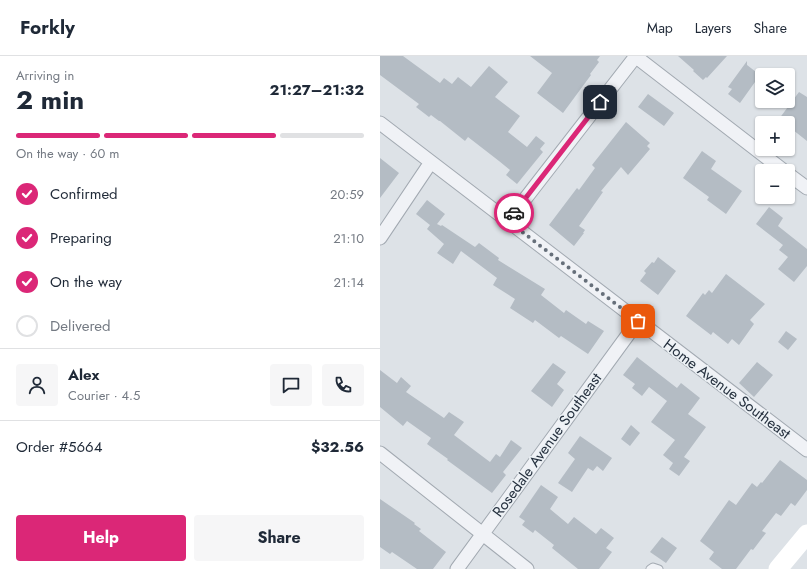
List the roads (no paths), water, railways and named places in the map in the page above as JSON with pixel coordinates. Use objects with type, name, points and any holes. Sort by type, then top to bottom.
[{"type":"main road","points":[[778,569],[807,534]]},
{"type":"street","points":[[508,221],[635,56],[775,164]]},
{"type":"street","name":"Home Avenue Southeast","points":[[380,123],[807,450]]},
{"type":"street","points":[[380,238],[431,162]]},
{"type":"street","points":[[795,179],[807,188]]},
{"type":"street","name":"Rosedale Avenue Southeast","points":[[457,569],[638,321]]},
{"type":"street","points":[[380,453],[527,569]]},
{"type":"lane","points":[[650,569],[653,567],[659,569]]}]
